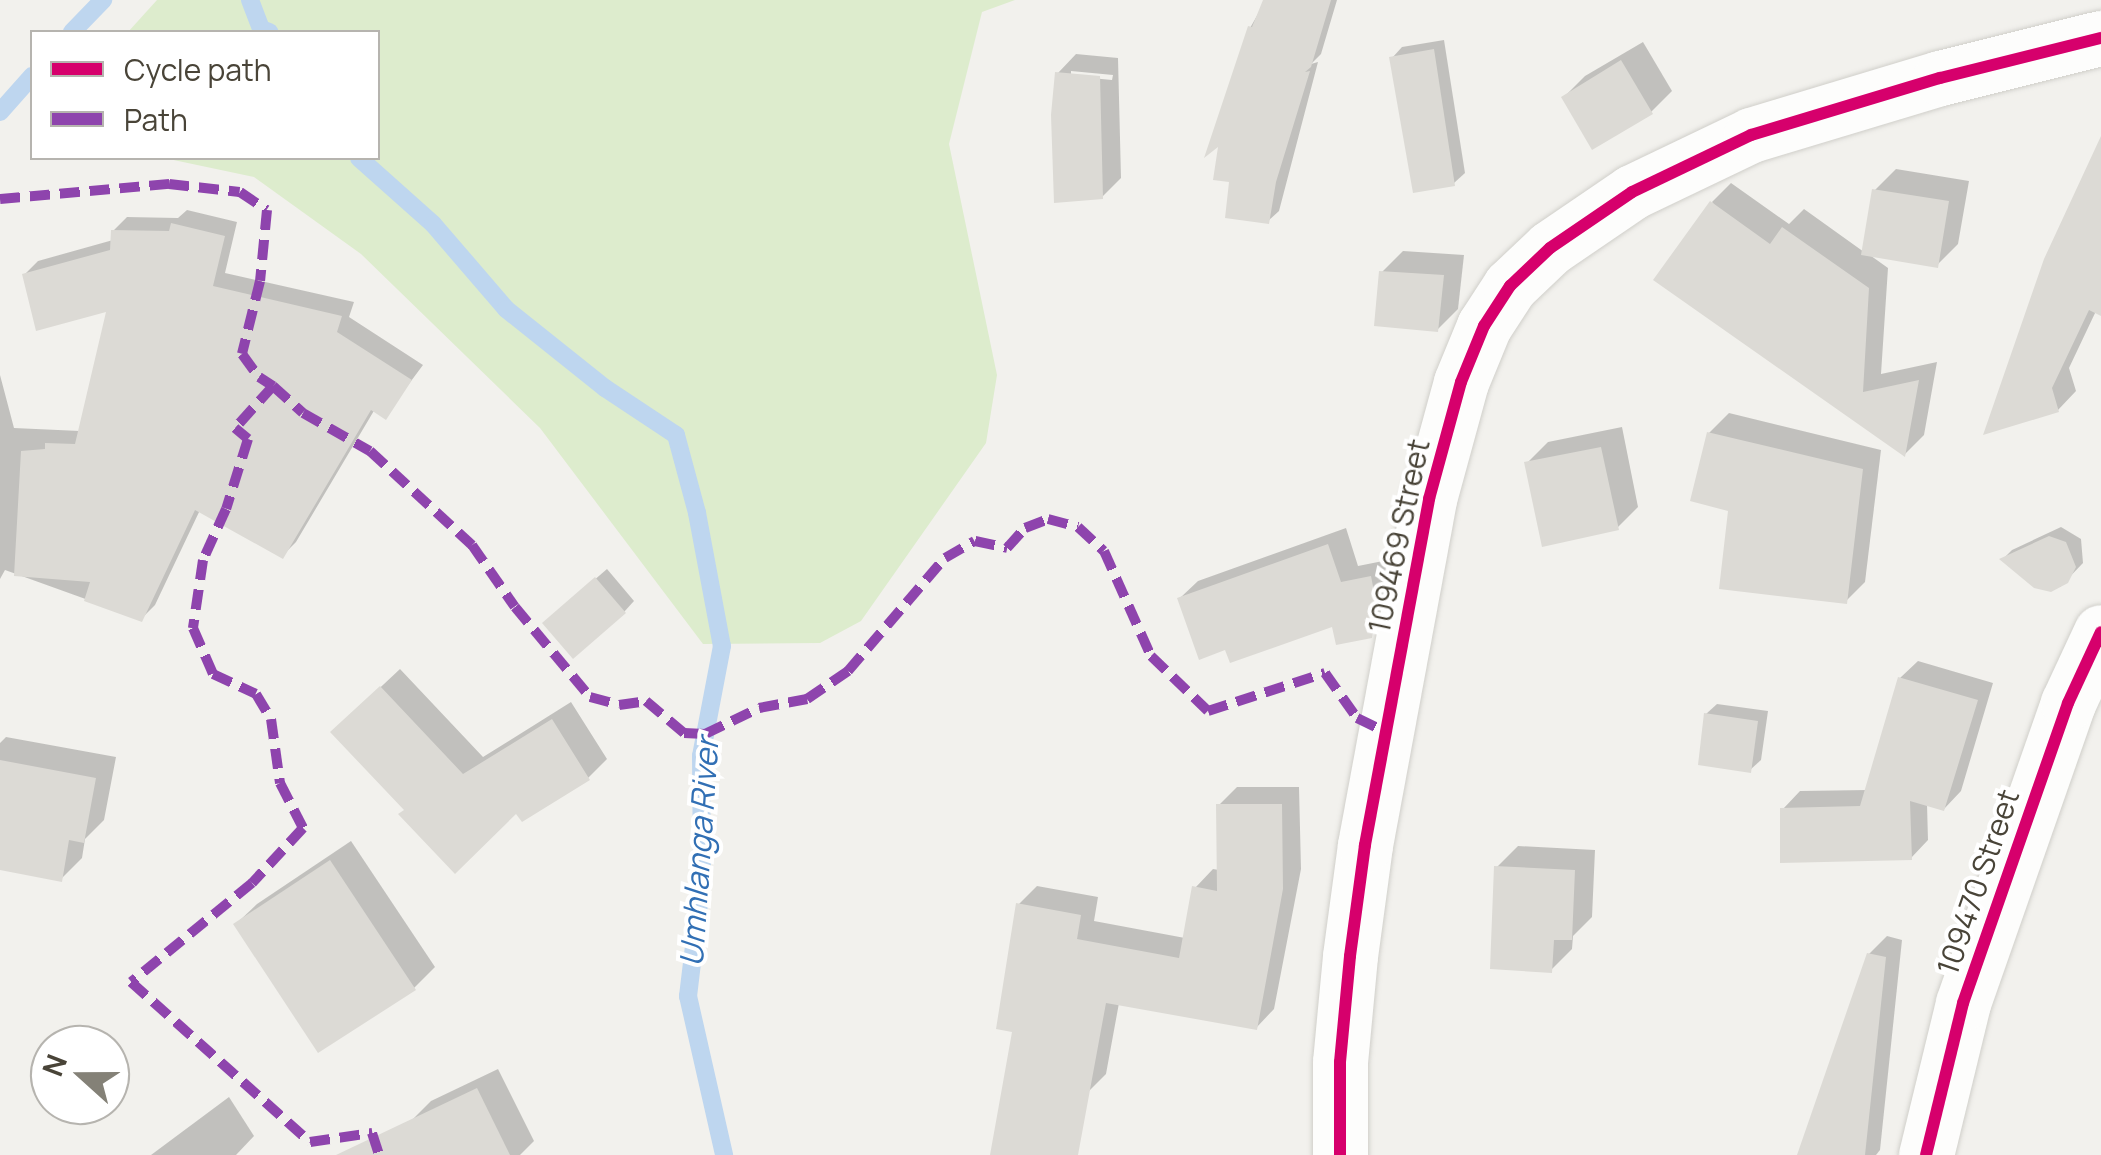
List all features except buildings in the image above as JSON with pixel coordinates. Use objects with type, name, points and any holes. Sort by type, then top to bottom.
[{"type":"street","name":"109469 Street","points":[[1340,1155],[1342,1017],[1352,938],[1429,499],[1461,382],[1484,326],[1510,286],[1550,248],[1632,192],[1751,135],[1940,78],[2101,38]]},
{"type":"street","name":"109470 Street","points":[[1926,1155],[1962,1002],[2084,706],[2101,632]]},
{"type":"green space","points":[[157,0],[1015,0],[982,12],[949,144],[997,375],[986,443],[861,621],[820,643],[703,644],[540,428],[361,254],[254,177],[173,160],[380,160],[380,30],[130,30]]},
{"type":"waterway","points":[[74,30],[103,0]]},
{"type":"waterway","name":"Umhlanga River","points":[[250,0],[264,30]]},
{"type":"waterway","points":[[0,112],[30,78]]},
{"type":"waterway","name":"Umhlanga River","points":[[361,160],[433,224],[506,309],[605,388],[676,435],[697,513],[722,646],[701,756],[702,879],[688,996],[724,1155]]},
{"type":"marked path","points":[[0,199],[169,184],[240,192],[267,210],[260,281],[242,354],[259,377],[273,386],[235,428],[248,439],[226,509],[203,560],[193,628],[213,674],[256,694],[271,719],[280,783],[303,828],[252,883],[131,982],[310,1142],[372,1133],[379,1155]]},
{"type":"marked path","points":[[273,386],[303,413],[370,451],[472,545],[515,607],[590,697],[619,705],[646,701],[684,733],[705,734],[759,708],[807,699],[848,671],[945,558],[975,541],[1007,548],[1025,528],[1048,519],[1078,527],[1104,551],[1151,656],[1208,711],[1325,673],[1357,718],[1386,732]]},
{"type":"cycle path","points":[[1340,1155],[1340,1062],[1365,845],[1429,499],[1461,382],[1484,326],[1510,286],[1550,248],[1632,192],[1751,135],[1940,78],[2101,38]]},
{"type":"cycle path","points":[[1926,1155],[1963,1003],[2068,703],[2101,632]]}]
